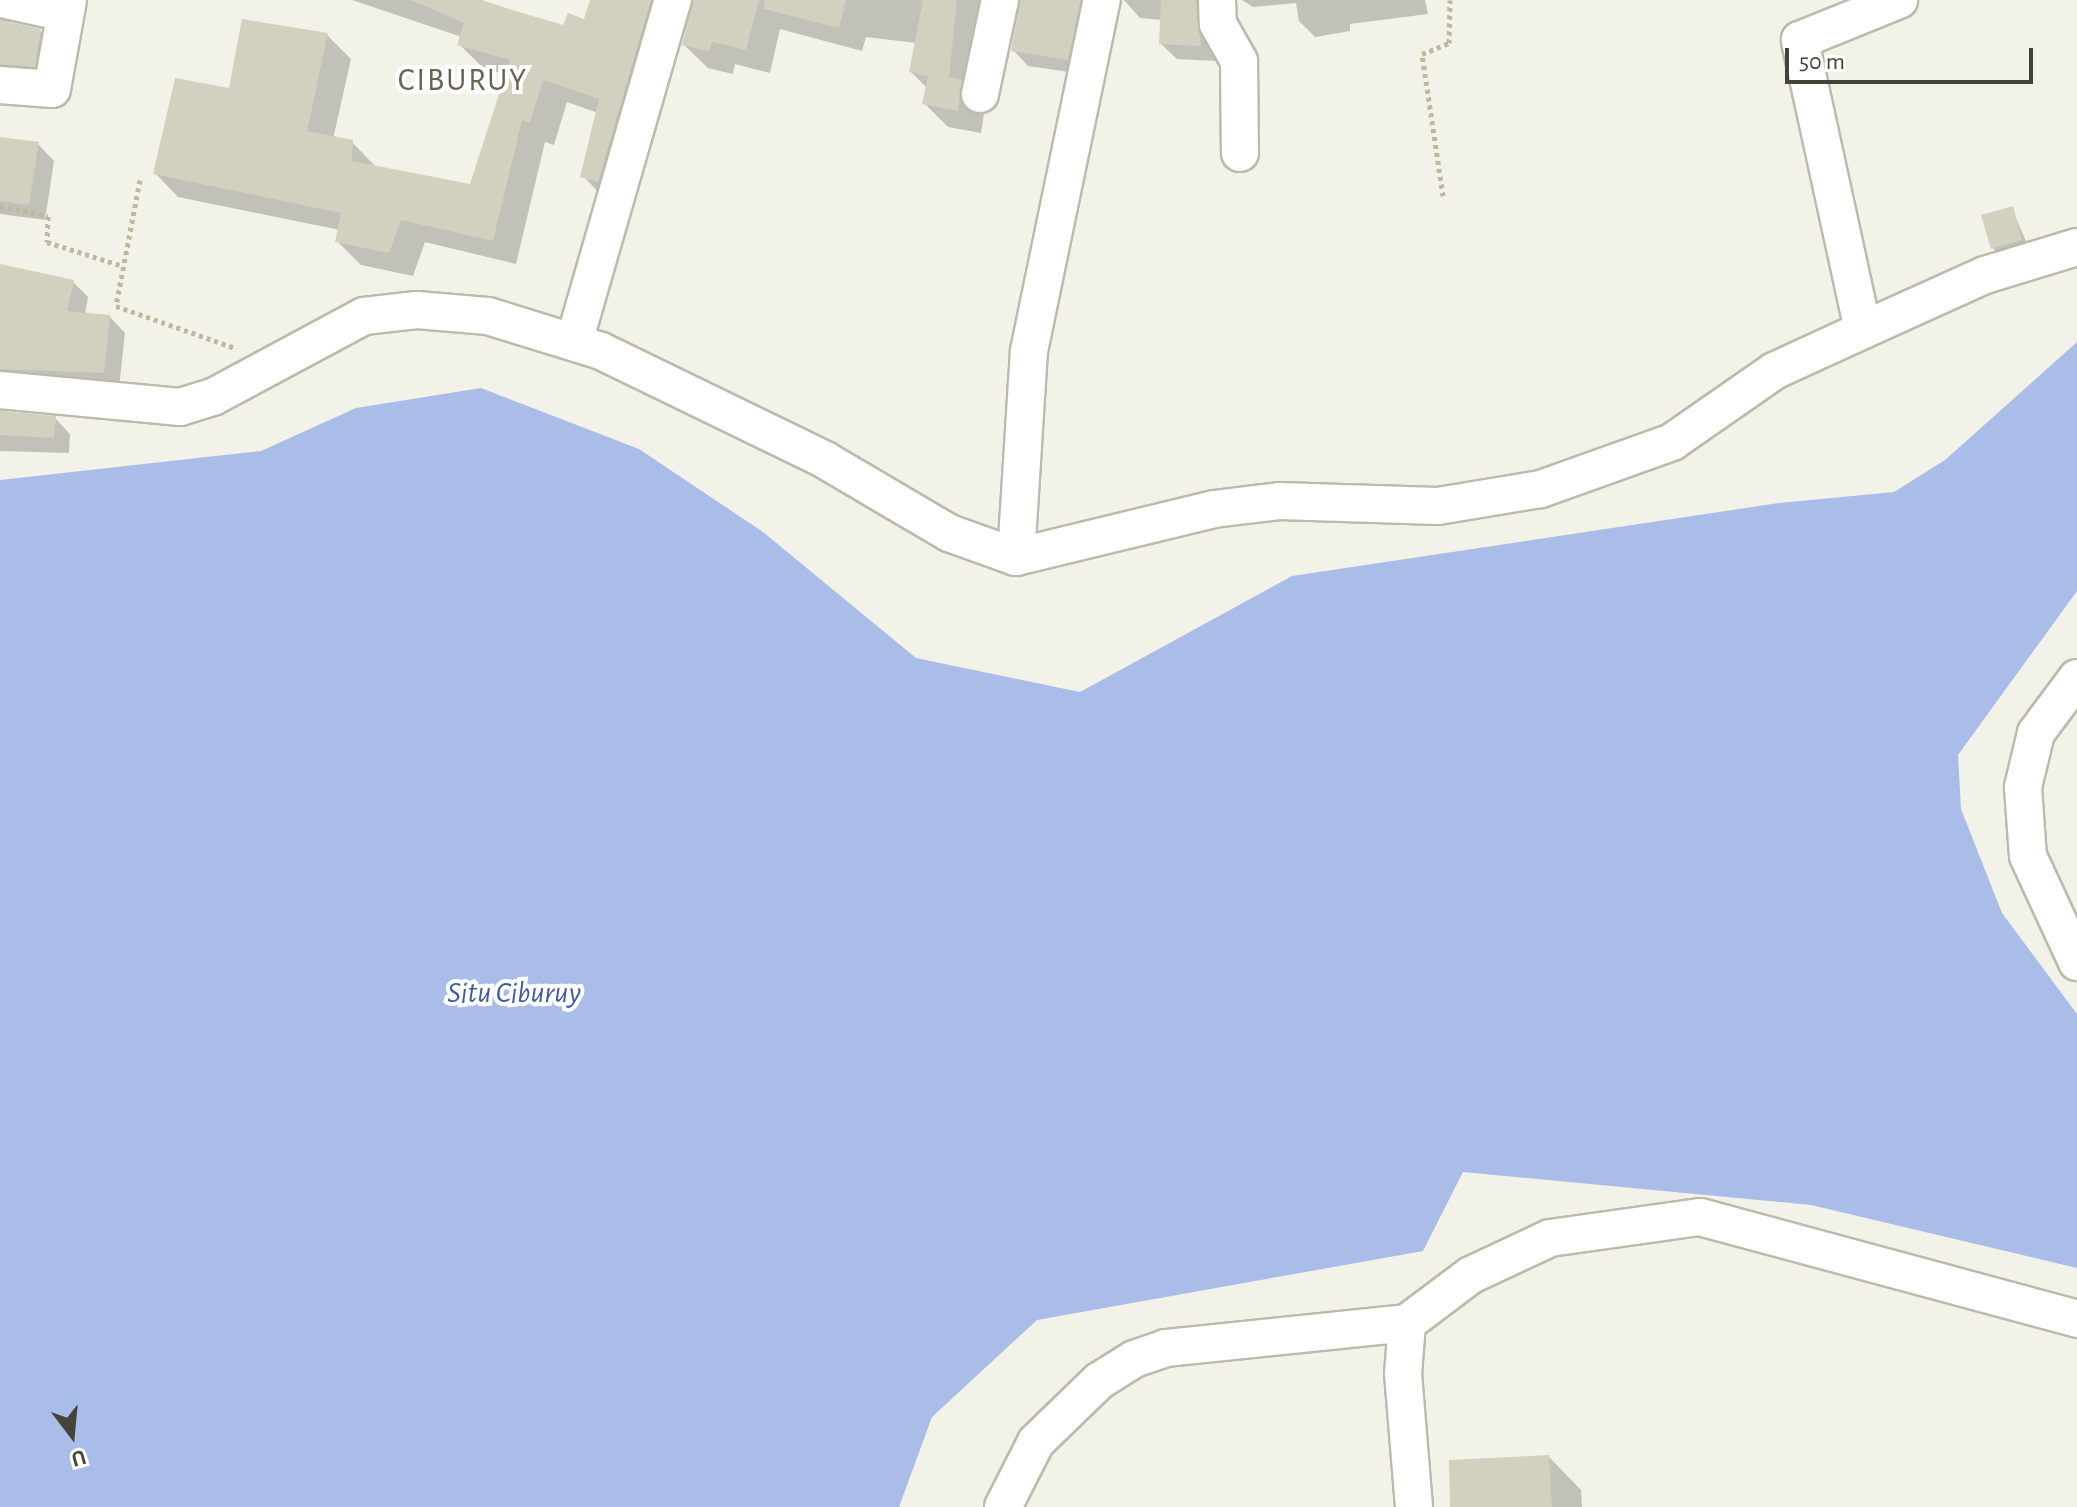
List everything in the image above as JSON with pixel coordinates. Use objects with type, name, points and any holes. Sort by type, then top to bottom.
[{"type":"street","points":[[0,85],[52,89],[66,6],[6,0]]},
{"type":"street","points":[[574,342],[673,0]]},
{"type":"street","points":[[980,94],[1000,0]]},
{"type":"street","points":[[1016,557],[1029,351],[1102,0]]},
{"type":"street","points":[[1217,0],[1218,24],[1239,61],[1240,153]]},
{"type":"street","points":[[1863,330],[1800,40],[1899,0]]},
{"type":"street","points":[[0,390],[180,407],[260,372],[364,316],[417,310],[488,316],[574,342],[825,460],[949,533],[1016,557],[1240,506],[1438,506],[1541,489],[1672,442],[1774,371],[1863,330],[1985,275],[2077,247]]},
{"type":"street","points":[[2077,678],[2036,733],[2023,787],[2028,856],[2077,962]]},
{"type":"street","points":[[1003,1507],[1036,1442],[1099,1381],[1134,1359],[1166,1348],[1407,1323],[1471,1275],[1550,1238],[1700,1217],[2077,1319]]},
{"type":"street","points":[[1407,1323],[1403,1374],[1414,1507]]},
{"type":"path","points":[[1443,196],[1422,54],[1449,43],[1450,0]]},
{"type":"path","points":[[140,180],[116,306],[232,345],[260,372]]},
{"type":"path","points":[[0,206],[48,216],[47,242],[123,266]]},
{"type":"water","name":"Situ Ciburuy","points":[[2077,342],[2077,591],[1958,755],[1961,809],[2002,913],[2077,1014],[2077,1268],[1811,1205],[1463,1172],[1423,1251],[1037,1320],[932,1417],[899,1507],[0,1507],[0,480],[261,451],[356,408],[481,388],[639,449],[763,532],[916,658],[1080,692],[1292,576],[1779,503],[1894,492],[1945,460]]},
{"type":"building","points":[[411,0],[479,0],[563,25],[568,13],[584,19],[590,0],[651,0],[598,182],[580,177],[599,99],[543,80],[530,123],[522,120],[493,241],[401,220],[389,253],[335,242],[341,213],[153,174],[175,78],[229,88],[242,19],[328,33],[307,131],[353,140],[352,161],[470,184],[510,60],[457,45],[464,23]]},
{"type":"building","points":[[693,0],[759,0],[746,50],[712,42],[709,52],[682,45]]},
{"type":"building","points":[[765,0],[846,0],[839,28],[764,9]]},
{"type":"building","points":[[923,0],[957,0],[949,77],[962,80],[958,111],[922,104],[928,76],[909,72]]},
{"type":"building","points":[[1020,0],[1081,0],[1068,60],[1011,51]]},
{"type":"building","points":[[1161,0],[1196,0],[1201,46],[1159,44]]},
{"type":"building","points":[[0,20],[41,29],[35,67],[0,64]]},
{"type":"building","points":[[0,137],[39,142],[29,205],[0,201]]},
{"type":"building","points":[[2013,206],[2022,240],[1991,249],[1981,215]]},
{"type":"building","points":[[0,264],[74,280],[67,311],[110,315],[104,373],[0,369]]},
{"type":"building","points":[[0,411],[56,416],[54,438],[0,435]]},
{"type":"building","points":[[1549,1455],[1552,1507],[1450,1507],[1449,1460]]},
{"type":"district","name":"CIBURUY","points":[[463,80]]}]
